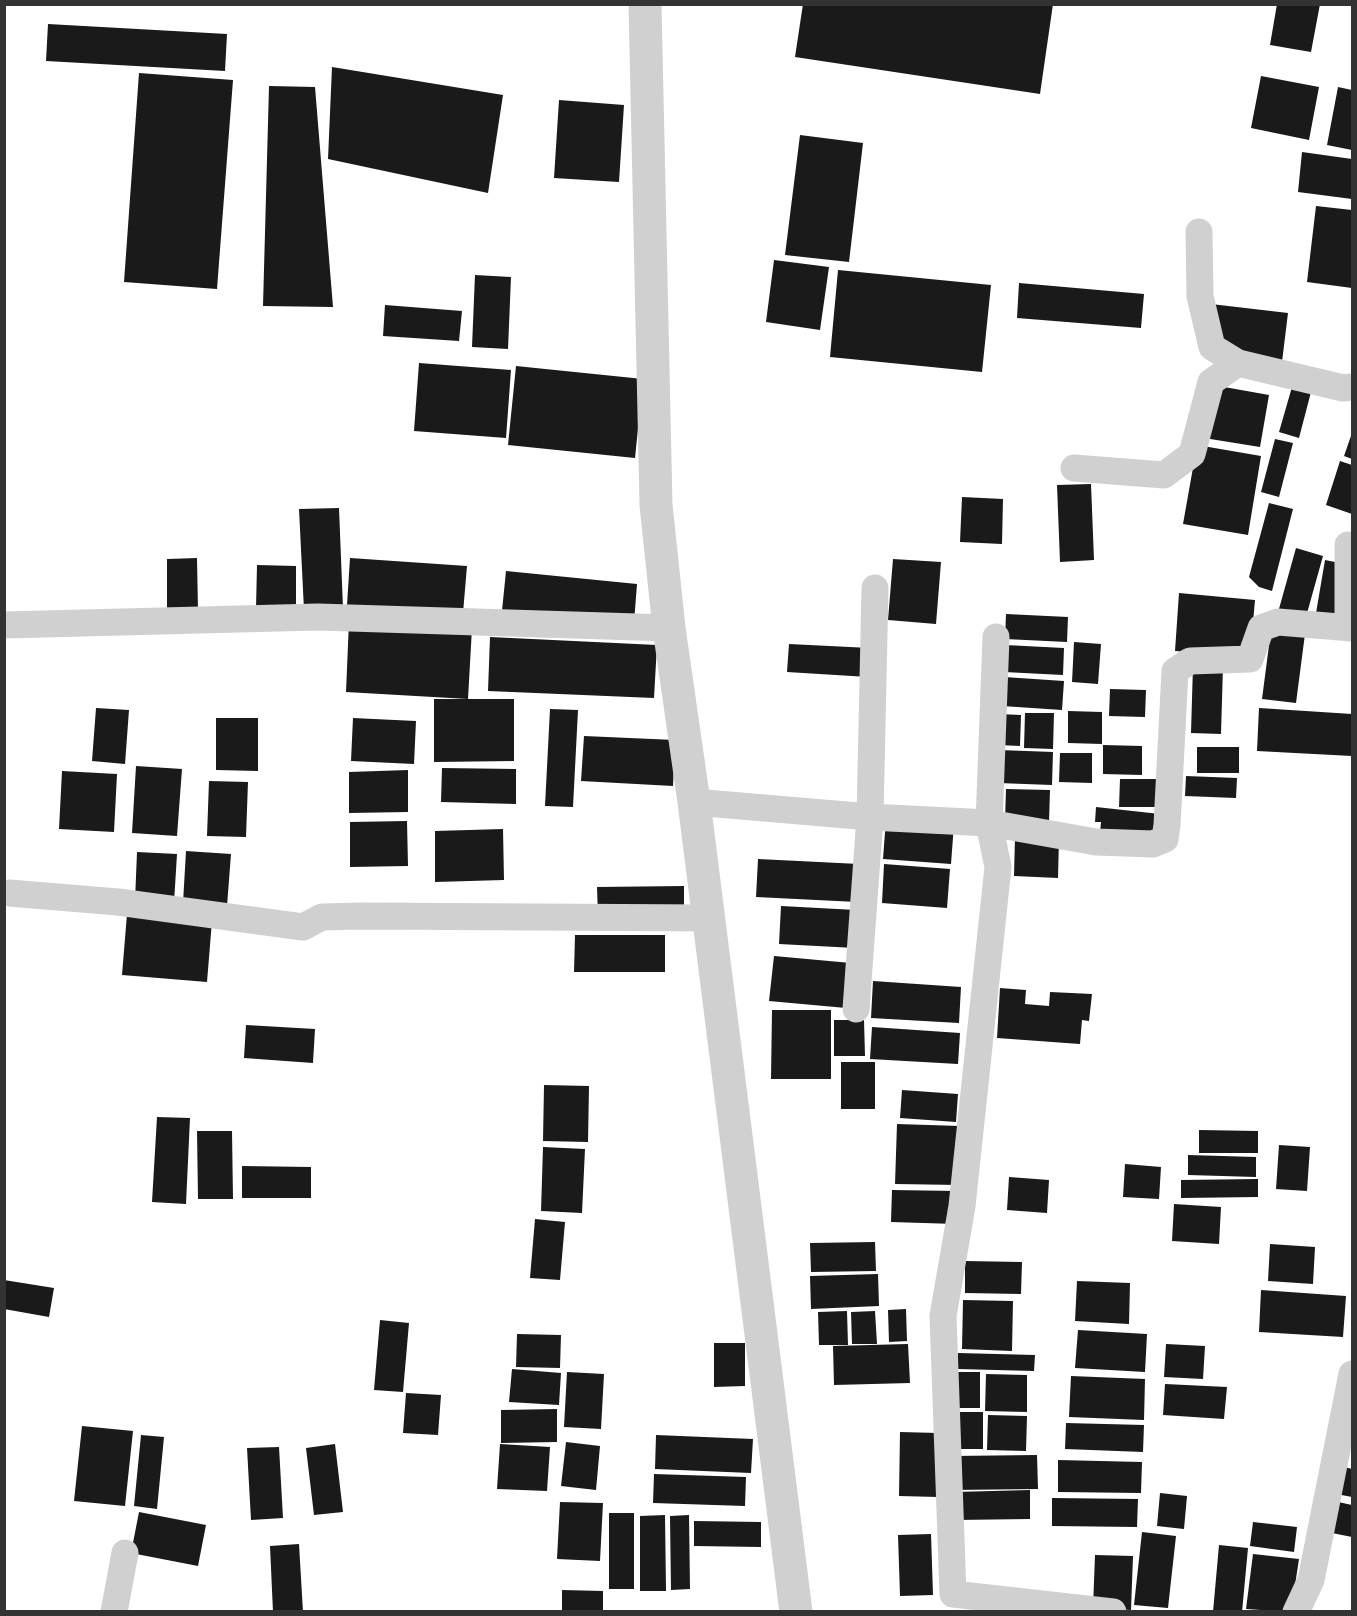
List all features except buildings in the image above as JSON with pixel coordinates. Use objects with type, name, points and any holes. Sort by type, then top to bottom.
[{"type":"street","points":[[645,4],[656,505],[669,628],[694,802],[796,1611]]},
{"type":"street","points":[[1199,232],[1200,296],[1212,347],[1238,363],[1343,388],[1353,387]]},
{"type":"street","points":[[1074,468],[1164,475],[1192,454],[1211,382],[1238,363]]},
{"type":"street","points":[[694,802],[870,817],[989,823],[1096,842],[1153,844],[1165,839],[1175,671],[1190,661],[1250,659],[1262,628],[1278,622],[1350,628],[1348,545]]},
{"type":"street","points":[[856,1009],[870,817],[875,588]]},
{"type":"street","points":[[4,625],[318,617],[669,628]]},
{"type":"street","points":[[996,637],[989,823],[998,867],[962,1206],[943,1316],[953,1594],[1113,1611]]},
{"type":"street","points":[[9,893],[118,902],[303,927],[322,917],[362,916],[708,918]]},
{"type":"street","points":[[1296,1611],[1311,1580],[1353,1374]]},
{"type":"street","points":[[114,1611],[126,1553]]}]
